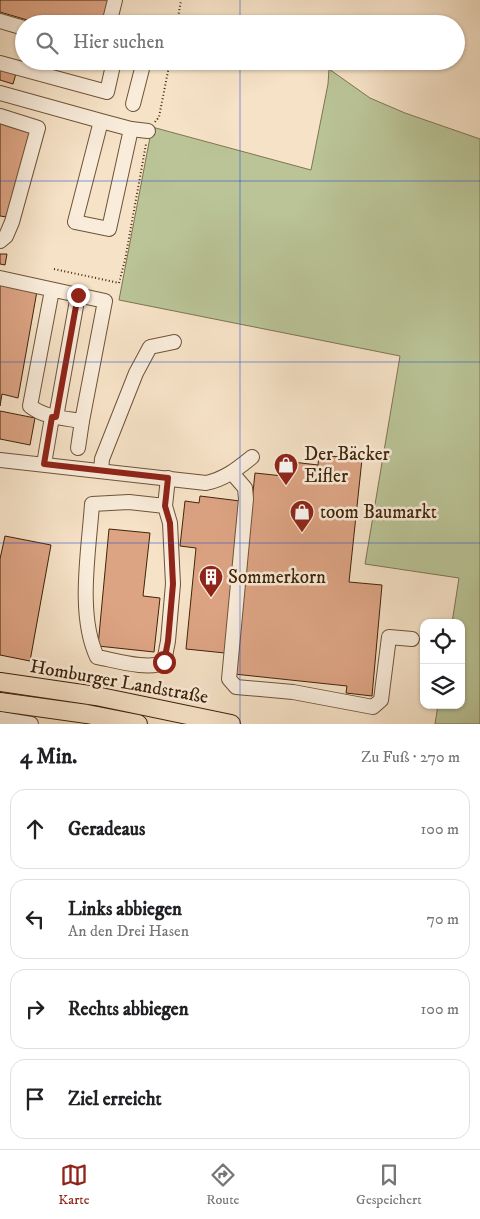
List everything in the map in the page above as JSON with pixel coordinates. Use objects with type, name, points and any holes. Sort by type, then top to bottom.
[{"type":"main road","name":"Homburger Landstraße","points":[[0,682],[96,696],[231,724]]},
{"type":"main road","name":"Homburger Landstraße","points":[[0,702],[87,714],[138,724]]},
{"type":"street","points":[[111,15],[115,0]]},
{"type":"street","points":[[0,21],[15,25]]},
{"type":"street","points":[[0,63],[15,67]]},
{"type":"street","points":[[26,70],[107,92],[112,70]]},
{"type":"street","points":[[133,104],[142,70]]},
{"type":"street","points":[[0,93],[148,132]]},
{"type":"street","points":[[0,116],[38,128],[12,222],[6,236],[0,241]]},
{"type":"street","points":[[101,121],[76,222],[109,229],[131,129]]},
{"type":"street","points":[[0,278],[105,301],[78,448]]},
{"type":"street","points":[[52,290],[30,406],[38,412],[54,417],[82,422]]},
{"type":"street","points":[[44,464],[78,295]]},
{"type":"street","points":[[101,471],[102,459],[132,381],[150,347],[174,342]]},
{"type":"street","points":[[0,460],[206,483],[219,480],[232,473],[252,458]]},
{"type":"street","points":[[232,473],[245,488],[246,499],[229,679],[236,687],[293,692],[373,707],[381,700],[389,637],[412,638]]},
{"type":"street","points":[[165,506],[129,502],[92,504],[86,589],[86,627],[97,657],[141,665],[158,665],[164,662],[168,641],[173,584],[170,523],[165,506],[168,478]]},
{"type":"street","points":[[0,719],[31,724]]},
{"type":"path","points":[[178,15],[181,0]]},
{"type":"green space","points":[[329,70],[370,98],[405,113],[480,139],[480,724],[435,724],[437,709],[465,709],[465,619],[453,619],[459,578],[365,564],[400,356],[119,300],[152,127],[311,170],[328,84]]},
{"type":"building","points":[[0,0],[109,0],[105,15],[15,16],[0,12]]},
{"type":"building","points":[[0,58],[15,62],[15,70],[17,70],[13,84],[0,80]]},
{"type":"building","points":[[0,122],[31,131],[7,217],[0,216]]},
{"type":"building","points":[[0,254],[7,254],[5,265],[0,264]]},
{"type":"building","points":[[0,284],[37,291],[18,398],[2,394],[0,406]]},
{"type":"building","points":[[0,411],[35,418],[30,445],[0,439]]},
{"type":"building","name":"toom Baumarkt","points":[[319,455],[362,459],[349,582],[382,585],[372,696],[346,693],[347,686],[234,674],[255,473],[283,476],[284,461],[318,465]]},
{"type":"building","name":"Sommerkorn","points":[[200,496],[240,501],[225,653],[186,649],[196,548],[180,546],[185,501],[199,503]]},
{"type":"building","points":[[109,529],[150,533],[143,596],[160,598],[154,652],[98,646]]},
{"type":"building","points":[[5,536],[51,545],[30,661],[0,655],[0,559]]},
{"type":"place","name":"Der Bäcker Eifler","points":[[286,486]]},
{"type":"place","name":"toom Baumarkt","points":[[302,533]]},
{"type":"place","name":"Sommerkorn","points":[[211,598]]},
{"type":"route","points":[[78,295],[56,417],[52,417],[44,464],[168,478],[165,506],[170,523],[173,584],[168,641],[164,662]]}]
